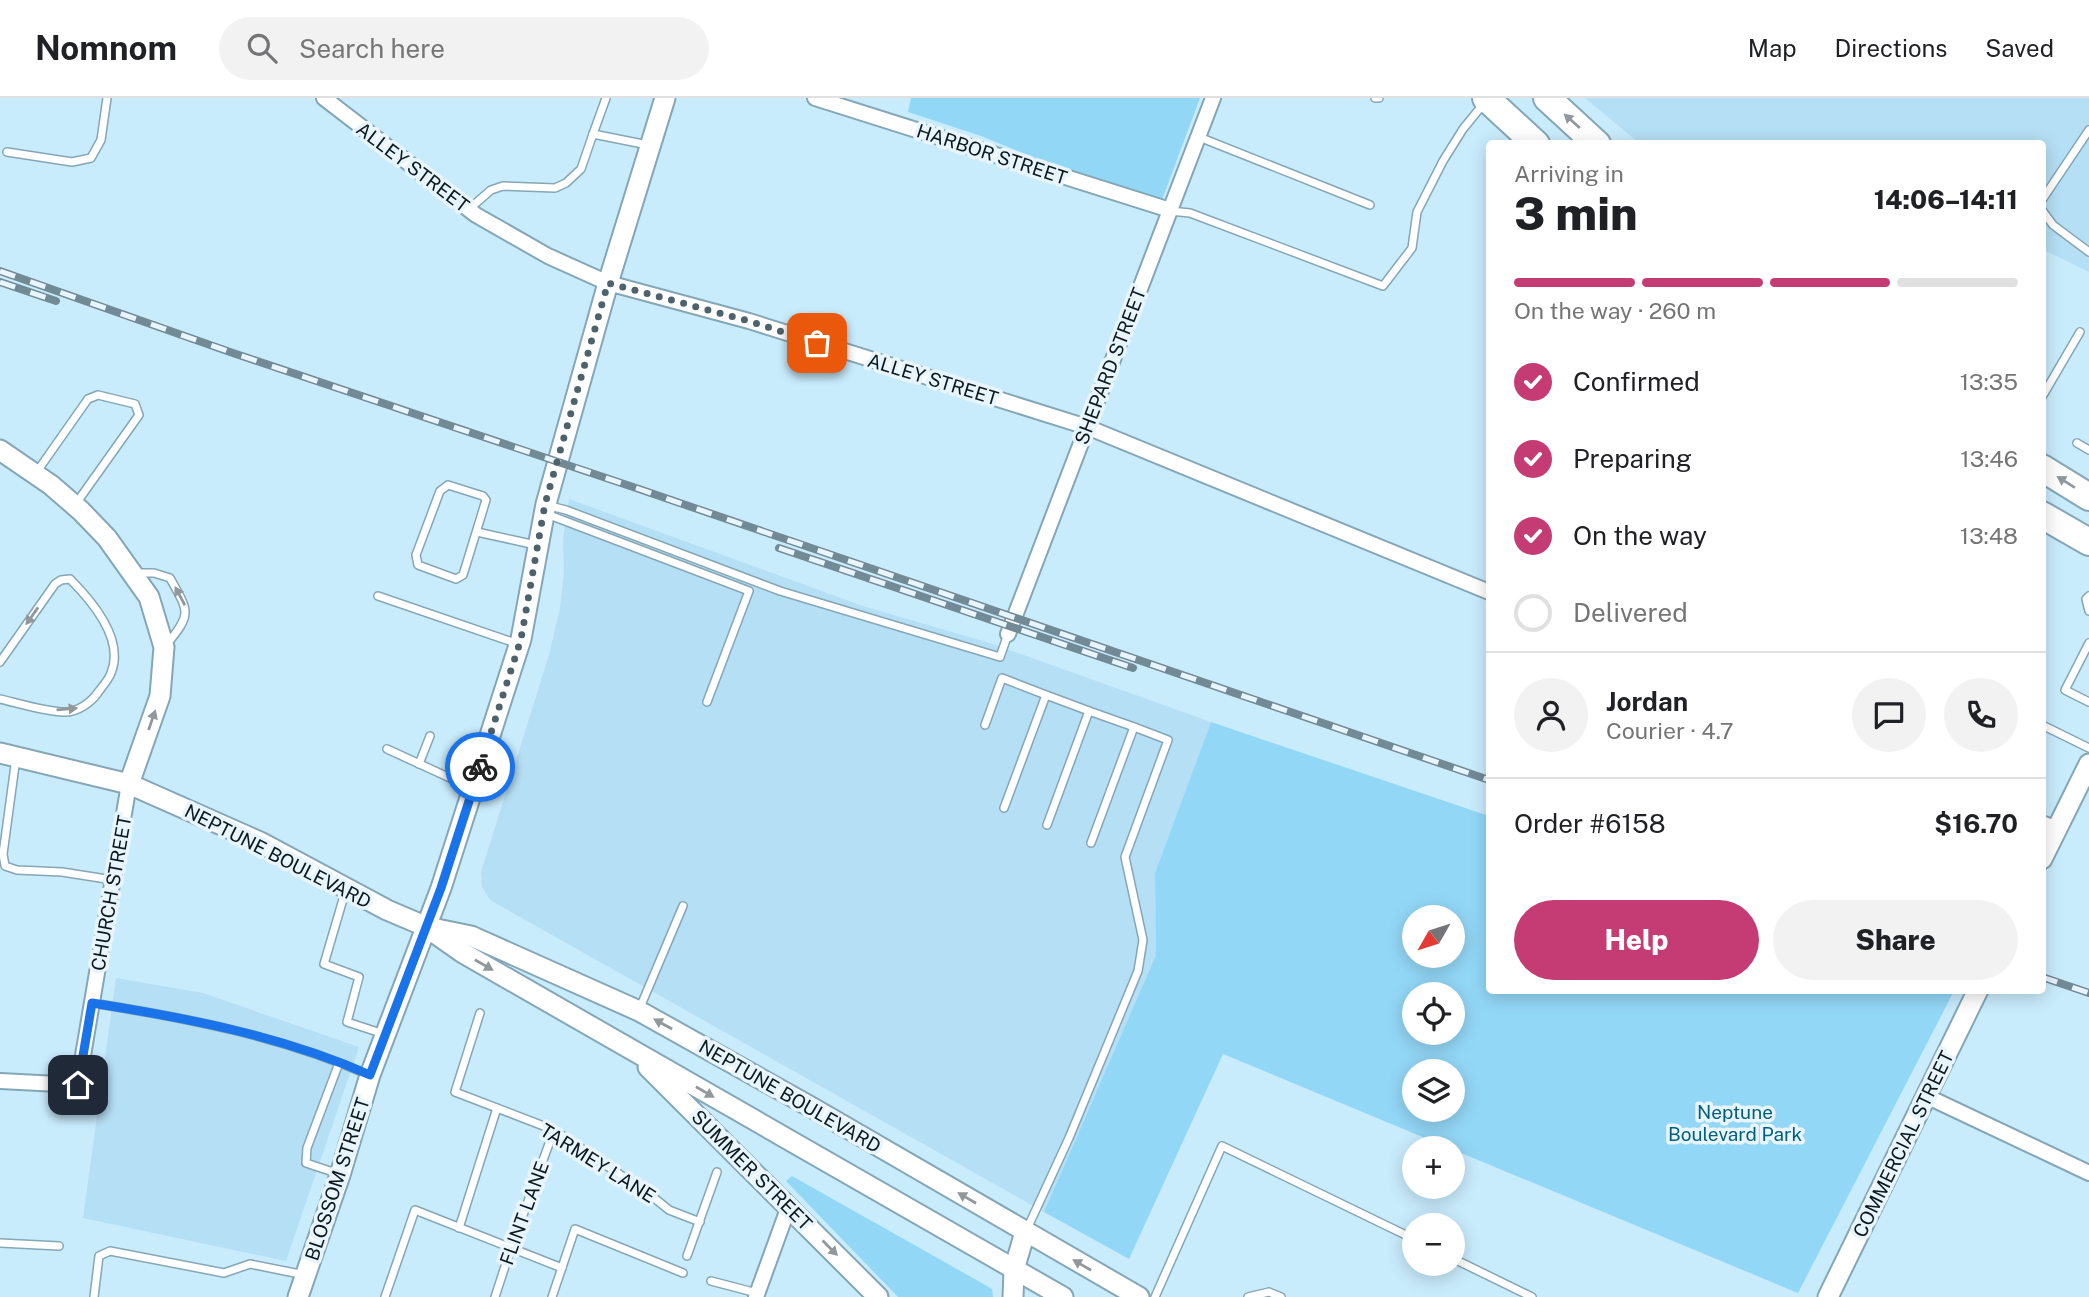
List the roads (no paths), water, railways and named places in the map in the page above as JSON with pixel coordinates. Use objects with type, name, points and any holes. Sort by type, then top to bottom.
[{"type":"highway","points":[[1547,98],[1593,140]]},
{"type":"highway","points":[[1487,99],[1532,140]]},
{"type":"highway","points":[[2046,470],[2089,497]]},
{"type":"highway","points":[[2046,517],[2089,542]]},
{"type":"main road","name":"BLOSSOM STREET","points":[[298,1297],[340,1175],[370,1075],[427,927],[519,645],[529,604],[545,509],[608,283],[665,98]]},
{"type":"main road","points":[[0,450],[75,506],[107,538],[149,597],[164,647],[160,696],[129,784]]},
{"type":"main road","name":"NEPTUNE BOULEVARD","points":[[8,755],[129,784],[260,842],[387,910],[427,927],[471,936],[639,1010],[1139,1297]]},
{"type":"main road","points":[[2050,826],[2087,772]]},
{"type":"main road","name":"NEPTUNE BOULEVARD","points":[[427,927],[463,953],[1063,1297]]},
{"type":"main road","name":"COMMERCIAL STREET","points":[[1828,1297],[1976,994]]},
{"type":"main road","name":"SUMMER STREET","points":[[625,1045],[878,1297]]},
{"type":"main road","points":[[1013,1297],[1014,1270],[1026,1232]]},
{"type":"street","name":"ALLEY STREET","points":[[324,98],[469,209],[548,256],[608,283],[749,321],[1087,427],[1486,591]]},
{"type":"street","name":"HARBOR STREET","points":[[814,98],[1170,210]]},
{"type":"street","name":"SHEPARD STREET","points":[[1008,634],[1213,98]]},
{"type":"street","name":"CHURCH STREET","points":[[0,1081],[78,1085],[129,784]]},
{"type":"street","points":[[1926,1096],[2089,1173]]},
{"type":"street","points":[[756,1295],[789,1206]]},
{"type":"lane","points":[[7,152],[72,162],[90,158],[101,140],[107,98]]},
{"type":"lane","points":[[469,209],[491,190],[503,186],[555,188],[566,183],[580,169],[606,98]]},
{"type":"lane","points":[[1170,210],[1190,213],[1383,286],[1412,248],[1417,212],[1443,161],[1463,129],[1487,99]]},
{"type":"lane","points":[[2046,194],[2089,130]]},
{"type":"lane","points":[[593,134],[650,146]]},
{"type":"lane","points":[[1198,136],[1370,205]]},
{"type":"lane","points":[[2046,215],[2053,225],[2089,252]]},
{"type":"lane","points":[[2046,390],[2080,332]]},
{"type":"lane","points":[[35,474],[88,399],[98,395],[135,404],[139,415],[75,506]]},
{"type":"lane","points":[[2077,443],[2089,450]]},
{"type":"lane","points":[[448,485],[483,496],[486,500],[477,532],[463,575],[456,579],[418,565],[416,555],[440,491],[448,485]]},
{"type":"lane","points":[[545,509],[566,510],[780,592],[1000,657],[1008,634]]},
{"type":"lane","points":[[545,509],[749,591],[707,702]]},
{"type":"lane","points":[[477,532],[537,545]]},
{"type":"lane","points":[[132,573],[154,573],[170,579],[186,607],[182,626],[164,647]]},
{"type":"lane","points":[[0,662],[55,584],[70,579],[109,630],[114,651],[112,672],[97,695],[83,707],[65,713],[0,699]]},
{"type":"lane","points":[[378,596],[519,645]]},
{"type":"lane","points":[[2089,596],[2086,599],[2089,611]]},
{"type":"lane","points":[[2089,643],[2066,690],[2089,702]]},
{"type":"lane","points":[[985,725],[1002,678],[1168,740],[1125,857],[1143,940],[1138,971],[1069,1138],[1026,1232]]},
{"type":"lane","points":[[1004,808],[1046,695]]},
{"type":"lane","points":[[1046,825],[1089,710]]},
{"type":"lane","points":[[1091,843],[1134,727]]},
{"type":"lane","points":[[2046,727],[2089,748]]},
{"type":"lane","points":[[419,764],[430,736]]},
{"type":"lane","points":[[387,749],[473,789]]},
{"type":"lane","points":[[8,755],[3,854],[5,866],[17,870],[62,872],[113,880]]},
{"type":"lane","points":[[346,888],[324,964],[359,977],[348,1022],[385,1034]]},
{"type":"lane","points":[[639,1010],[683,906]]},
{"type":"lane","points":[[92,1003],[237,1030],[307,1050],[370,1075]]},
{"type":"lane","name":"TARMEY LANE","points":[[480,1013],[455,1091],[554,1130],[669,1210],[700,1222]]},
{"type":"lane","points":[[339,1063],[307,1148],[306,1163],[340,1175]]},
{"type":"lane","points":[[459,1228],[497,1108]]},
{"type":"lane","name":"FLINT LANE","points":[[495,1297],[554,1130]]},
{"type":"lane","points":[[1155,1297],[1222,1146],[1402,1234]]},
{"type":"lane","points":[[687,1256],[717,1172]]},
{"type":"lane","points":[[385,1297],[415,1210],[562,1268]]},
{"type":"lane","points":[[552,1297],[575,1229],[683,1273]]},
{"type":"lane","points":[[0,1243],[59,1246]]},
{"type":"lane","points":[[94,1297],[99,1256],[110,1251],[224,1273],[250,1264],[306,1275]]},
{"type":"lane","points":[[1465,1264],[1532,1297]]},
{"type":"lane","points":[[711,1281],[756,1295]]},
{"type":"lane","points":[[1248,1297],[1269,1293],[1280,1297]]},
{"type":"railway","points":[[0,271],[230,352],[1486,779]]},
{"type":"railway","points":[[0,282],[56,301]]},
{"type":"railway","points":[[779,548],[1133,668]]},
{"type":"railway","points":[[2046,978],[2089,993]]},
{"type":"park label","name":"Neptune Boulevard Park","points":[[1735,1123]]}]
